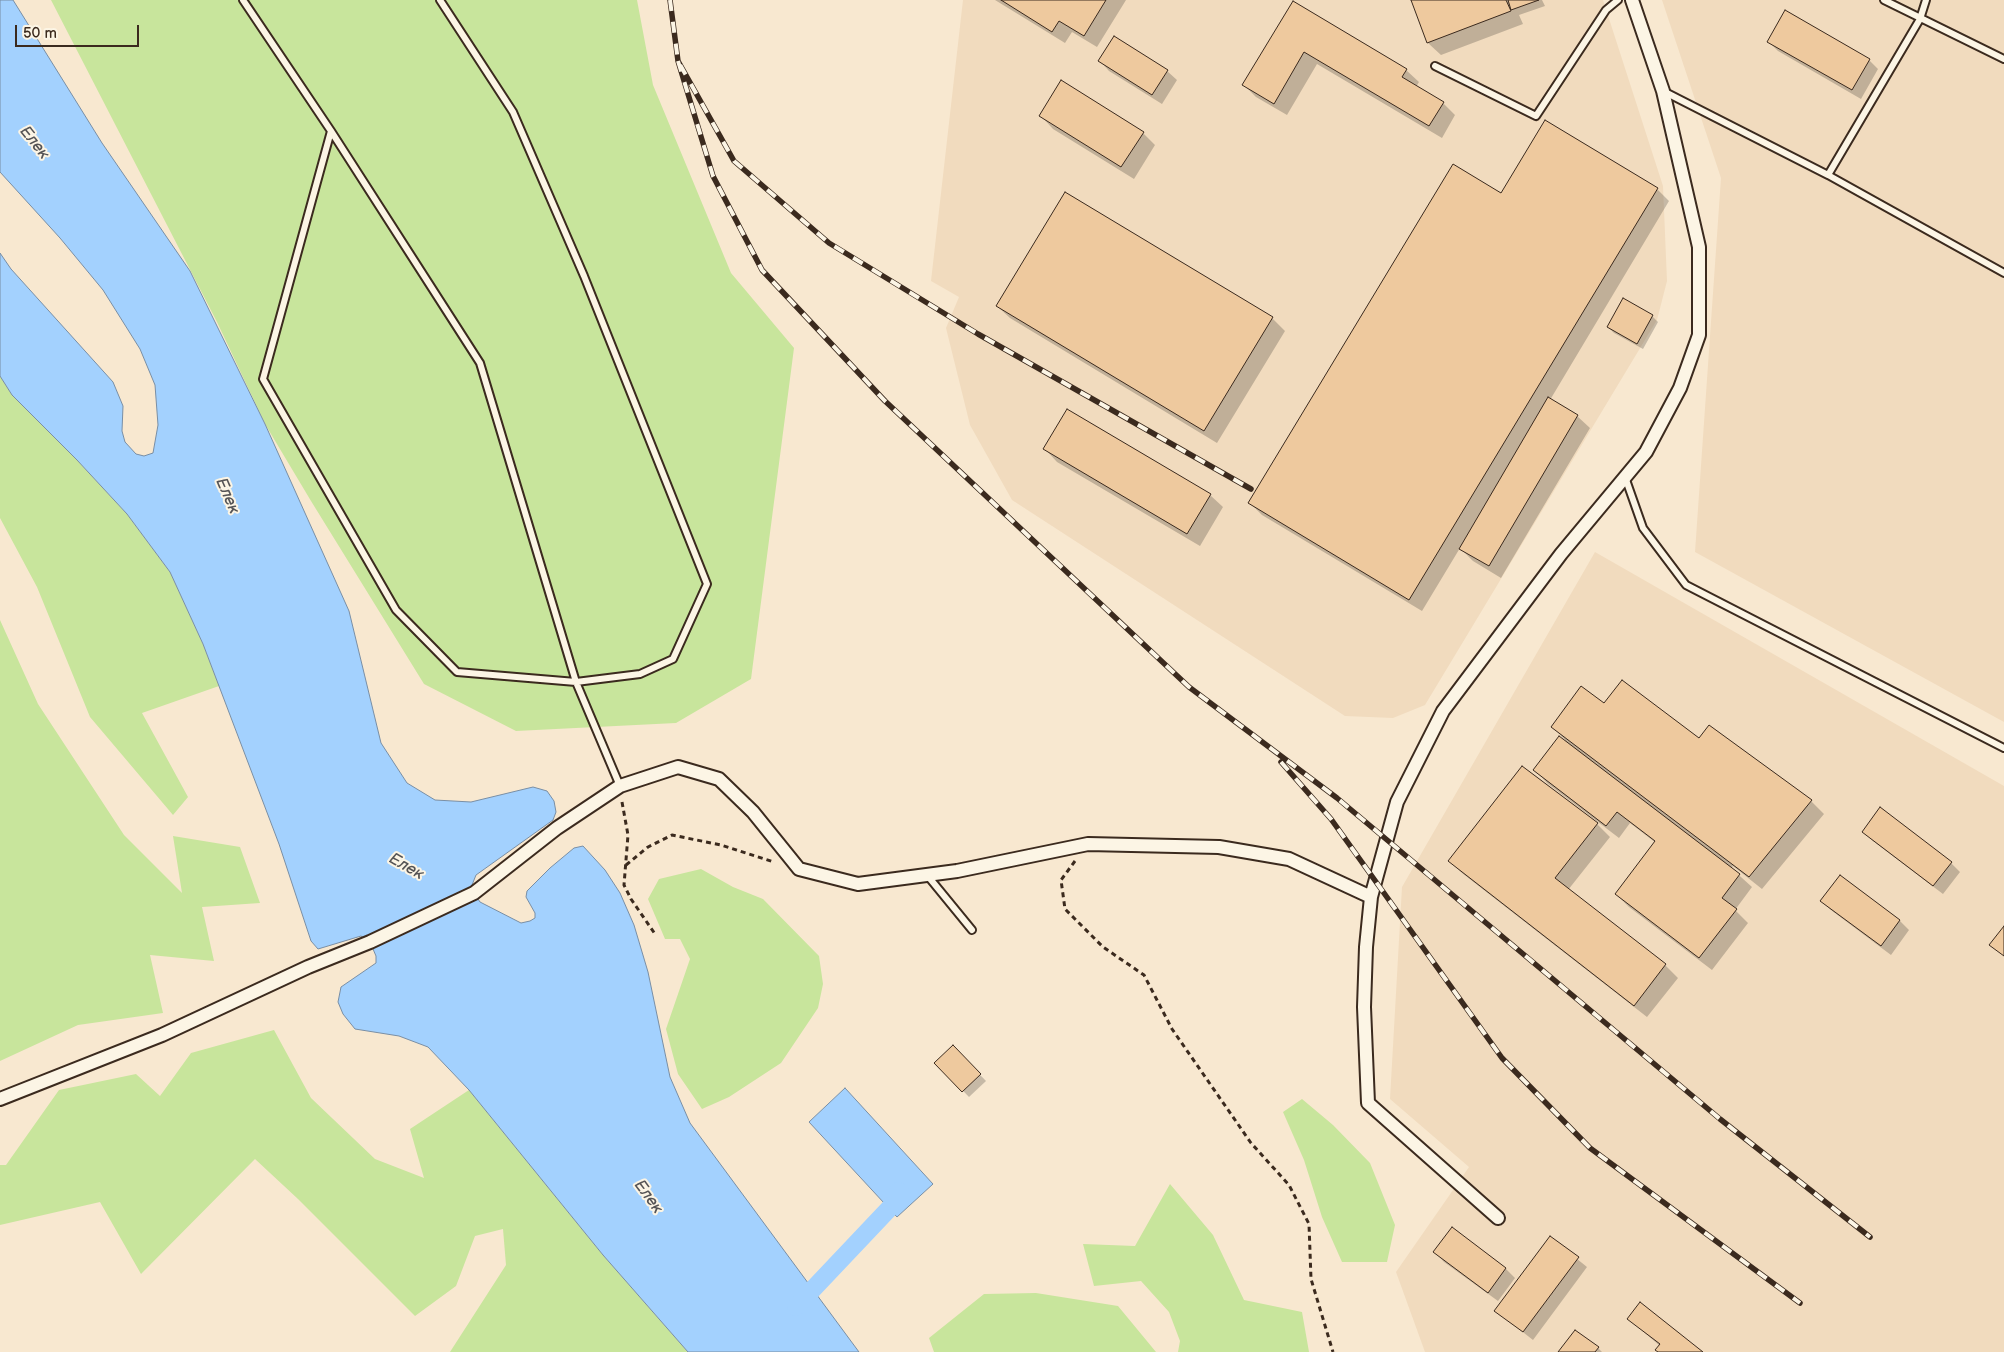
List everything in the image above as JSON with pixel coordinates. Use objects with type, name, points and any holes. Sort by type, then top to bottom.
[{"type":"street","points":[[1498,1218],[1368,1103],[1364,1007],[1366,947],[1371,897],[1396,802],[1443,710],[1561,554],[1646,452],[1680,388],[1699,335],[1699,247],[1663,91],[1632,0]]},
{"type":"street","points":[[0,1099],[162,1035],[308,967],[370,942],[474,893],[557,828],[620,786],[678,767],[719,779],[753,812],[799,869],[858,884],[957,871],[1088,844],[1219,847],[1289,859],[1371,897]]},
{"type":"lane","points":[[243,0],[331,130],[480,363],[576,682],[620,786]]},
{"type":"lane","points":[[331,130],[264,378],[396,610],[457,672],[576,682],[640,674],[673,659],[707,584],[584,276],[513,112],[440,0]]},
{"type":"lane","points":[[1435,66],[1536,116],[1606,10],[1618,0]]},
{"type":"lane","points":[[1884,0],[2004,59]]},
{"type":"lane","points":[[1828,175],[1920,19],[1926,0]]},
{"type":"lane","points":[[1663,91],[1828,175],[2004,273]]},
{"type":"lane","points":[[1625,477],[1643,528],[1686,585],[2004,748]]},
{"type":"lane","points":[[927,875],[972,930]]},
{"type":"path","points":[[620,786],[628,835],[624,885],[654,934]]},
{"type":"path","points":[[626,865],[648,847],[672,835],[721,845],[799,869]]},
{"type":"path","points":[[1088,844],[1061,880],[1065,909],[1103,947],[1144,975],[1172,1028],[1251,1143],[1289,1184],[1309,1224],[1311,1279],[1333,1352]]},
{"type":"shaded area","points":[[963,0],[1603,0],[1663,186],[1667,281],[1657,320],[1425,705],[1393,718],[1345,716],[1012,500],[970,425],[946,328],[959,297],[931,281]]},
{"type":"shaded area","points":[[1662,0],[2004,0],[2004,722],[1695,552],[1721,178]]},
{"type":"shaded area","points":[[1595,552],[2004,786],[2004,1352],[1425,1352],[1396,1272],[1469,1167],[1390,1099],[1402,887]]},
{"type":"green space","points":[[51,0],[637,0],[653,85],[731,273],[794,348],[751,679],[676,723],[516,731],[424,684],[265,424],[217,322]]},
{"type":"green space","points":[[0,376],[12,395],[77,460],[127,514],[170,572],[203,644],[219,686],[142,713],[188,797],[173,815],[90,717],[37,587],[0,518]]},
{"type":"green space","points":[[0,620],[38,704],[124,835],[182,893],[173,836],[240,847],[260,903],[202,907],[214,961],[150,955],[163,1013],[78,1025],[0,1061]]},
{"type":"green space","points":[[701,869],[733,887],[763,899],[819,956],[823,984],[818,1008],[781,1063],[729,1097],[702,1109],[678,1074],[666,1029],[690,959],[680,939],[665,939],[648,899],[659,879]]},
{"type":"green space","points":[[274,1030],[311,1098],[375,1159],[424,1178],[410,1129],[469,1090],[603,1255],[688,1352],[450,1352],[506,1265],[503,1229],[475,1236],[456,1286],[415,1316],[298,1199],[255,1159],[141,1274],[100,1202],[0,1225],[0,1165],[6,1165],[59,1090],[136,1074],[160,1096],[191,1053]]},
{"type":"green space","points":[[1302,1099],[1333,1125],[1370,1163],[1395,1225],[1387,1262],[1342,1262],[1322,1217],[1304,1160],[1283,1112]]},
{"type":"green space","points":[[1170,1184],[1213,1235],[1244,1300],[1302,1312],[1309,1352],[1178,1352],[1180,1341],[1169,1312],[1141,1281],[1094,1286],[1083,1244],[1135,1246]]},
{"type":"green space","points":[[1036,1293],[1118,1306],[1156,1352],[934,1352],[929,1338],[984,1294]]},
{"type":"water","name":"Елек","points":[[0,0],[13,0],[102,143],[190,271],[265,424],[349,611],[381,743],[407,783],[435,800],[471,802],[533,787],[547,791],[554,801],[556,812],[553,820],[476,875],[472,885],[474,893],[480,902],[521,923],[535,918],[535,913],[526,897],[527,891],[574,848],[583,846],[605,870],[620,893],[634,925],[648,972],[670,1077],[690,1123],[859,1352],[688,1352],[603,1255],[469,1090],[428,1047],[399,1036],[355,1029],[343,1014],[338,1002],[341,987],[376,963],[376,956],[370,942],[361,936],[318,949],[311,941],[279,844],[203,644],[170,572],[127,514],[77,460],[12,395],[0,376],[0,253],[11,269],[113,382],[123,406],[122,431],[125,442],[136,454],[144,456],[153,453],[158,425],[155,385],[140,349],[103,290],[60,238],[0,172]]},
{"type":"water","points":[[845,1088],[933,1184],[897,1217],[809,1122]]},
{"type":"building","points":[[1001,0],[1106,0],[1084,36],[1059,21],[1052,32]]},
{"type":"building","points":[[1411,0],[1506,0],[1511,11],[1427,43]]},
{"type":"building","points":[[1508,0],[1539,0],[1511,10]]},
{"type":"building","points":[[1293,1],[1407,69],[1402,77],[1444,102],[1429,126],[1304,52],[1274,104],[1242,85]]},
{"type":"building","points":[[1785,10],[1870,59],[1852,90],[1767,42]]},
{"type":"building","points":[[1114,36],[1168,70],[1152,95],[1098,61]]},
{"type":"building","points":[[1061,80],[1144,132],[1121,167],[1039,116]]},
{"type":"building","points":[[1545,120],[1658,188],[1409,600],[1248,503],[1453,164],[1501,193]]},
{"type":"building","points":[[1065,192],[1273,317],[1204,431],[996,306]]},
{"type":"building","points":[[1623,298],[1653,315],[1637,344],[1607,327]]},
{"type":"building","points":[[1548,397],[1578,415],[1489,566],[1459,549]]},
{"type":"building","points":[[1067,409],[1211,494],[1187,534],[1043,449]]},
{"type":"building","points":[[1622,680],[1699,738],[1709,725],[1812,800],[1749,877],[1551,727],[1581,686],[1604,703]]},
{"type":"building","points":[[1559,736],[1740,874],[1722,898],[1737,909],[1699,958],[1615,894],[1655,841],[1617,812],[1606,826],[1533,770]]},
{"type":"building","points":[[1522,766],[1598,823],[1555,878],[1666,964],[1634,1006],[1448,861]]},
{"type":"building","points":[[1880,807],[1952,862],[1933,886],[1862,832]]},
{"type":"building","points":[[1840,875],[1900,920],[1881,946],[1820,901]]},
{"type":"building","points":[[2004,926],[2004,956],[1989,945]]},
{"type":"building","points":[[953,1045],[981,1074],[962,1092],[934,1063]]},
{"type":"building","points":[[1452,1227],[1506,1268],[1488,1293],[1433,1252]]},
{"type":"building","points":[[1550,1236],[1579,1257],[1523,1332],[1494,1311]]},
{"type":"building","points":[[1640,1302],[1703,1352],[1658,1352],[1655,1350],[1660,1344],[1627,1319]]},
{"type":"building","points":[[1575,1330],[1599,1347],[1595,1352],[1558,1352]]},
{"type":"waterway","points":[[796,1307],[902,1195],[898,1191]]},
{"type":"railway","points":[[670,0],[678,61],[734,161],[829,243],[978,334],[1251,489]]},
{"type":"railway","points":[[678,61],[713,176],[762,270],[885,401],[1189,687],[1337,798],[1720,1119],[1870,1237]]},
{"type":"railway","points":[[1281,762],[1331,819],[1502,1058],[1590,1148],[1800,1303]]}]
